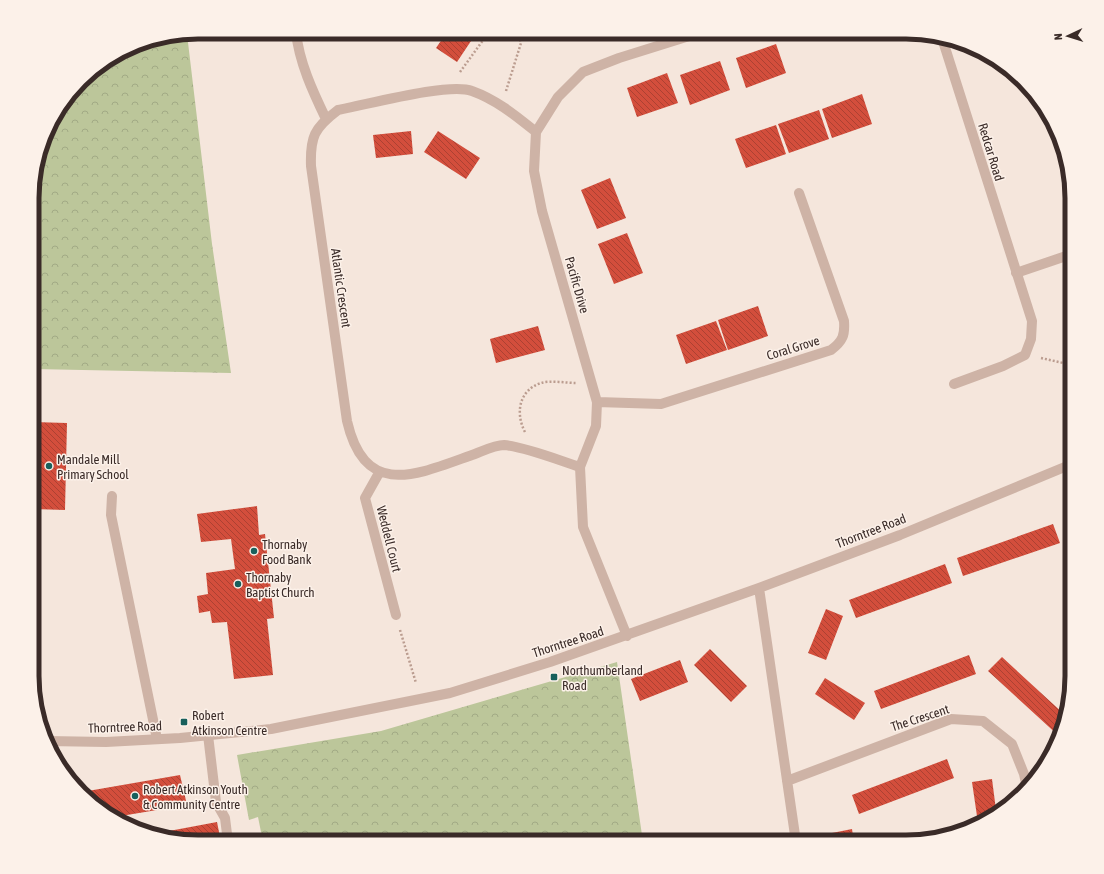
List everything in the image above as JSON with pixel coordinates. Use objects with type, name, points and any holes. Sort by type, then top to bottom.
[{"type":"street","points":[[297,39],[302,61],[326,119]]},
{"type":"street","name":"Pacific Drive","points":[[627,636],[584,527],[580,467],[596,426],[596,402],[542,211],[534,171],[536,132],[558,97],[584,72],[619,58],[680,39]]},
{"type":"street","name":"Redcar Road","points":[[944,43],[1032,322],[1030,338],[1025,355]]},
{"type":"street","name":"Atlantic Crescent","points":[[379,473],[369,466],[351,440],[347,421],[311,166],[310,146],[316,132],[326,119],[338,110],[448,88],[471,90],[500,104],[536,132]]},
{"type":"street","name":"Coral Grove","points":[[596,402],[661,404],[831,350],[839,344],[845,334],[844,321],[799,193]]},
{"type":"street","points":[[1016,273],[1065,256]]},
{"type":"street","points":[[954,384],[1003,366],[1025,355]]},
{"type":"street","points":[[379,473],[392,476],[436,468],[503,445],[580,467]]},
{"type":"street","name":"Thorntree Road","points":[[53,741],[106,742],[271,729],[450,693],[627,636],[759,588],[900,534],[1065,467]]},
{"type":"street","name":"Weddell Court","points":[[379,473],[365,498],[396,615]]},
{"type":"street","points":[[112,496],[111,515],[157,739]]},
{"type":"street","points":[[759,588],[795,835]]},
{"type":"street","name":"The Crescent","points":[[787,781],[951,719],[983,721],[1012,744],[1025,781]]},
{"type":"street","points":[[208,735],[216,802],[224,818],[227,835]]},
{"type":"path","points":[[448,88],[484,39]]},
{"type":"path","points":[[500,104],[507,89],[521,43],[520,39]]},
{"type":"path","points":[[1025,355],[1065,364]]},
{"type":"path","points":[[536,454],[523,428],[520,417],[519,406],[525,392],[542,383],[590,382]]},
{"type":"path","points":[[396,615],[421,700]]},
{"type":"green space","points":[[188,39],[212,244],[231,373],[39,369],[39,188],[44,157],[51,137],[60,119],[72,101],[101,72],[119,60],[137,51],[157,44],[177,40]]},
{"type":"green space","points":[[617,662],[642,835],[262,835],[258,817],[249,820],[237,755],[381,731]]},
{"type":"building","points":[[442,39],[472,39],[457,62],[436,48]]},
{"type":"building","points":[[776,44],[786,73],[746,88],[736,58]]},
{"type":"building","points":[[720,61],[730,90],[690,105],[680,75]]},
{"type":"building","points":[[667,73],[678,103],[637,117],[627,88]]},
{"type":"building","points":[[862,94],[872,124],[832,138],[822,109]]},
{"type":"building","points":[[819,110],[829,139],[789,153],[778,124]]},
{"type":"building","points":[[776,125],[786,154],[746,168],[735,139]]},
{"type":"building","points":[[411,131],[413,154],[376,158],[373,135]]},
{"type":"building","points":[[438,131],[480,158],[466,179],[424,152]]},
{"type":"building","points":[[610,178],[626,218],[597,229],[581,190]]},
{"type":"building","points":[[627,233],[643,273],[614,284],[598,244]]},
{"type":"building","points":[[758,306],[768,336],[728,350],[718,320]]},
{"type":"building","points":[[716,321],[727,350],[686,364],[676,335]]},
{"type":"building","points":[[538,326],[545,350],[496,363],[490,339]]},
{"type":"building","name":"Mandale Mill Primary School","points":[[39,422],[67,423],[65,510],[39,509]]},
{"type":"building","name":"Thornaby Baptist Church","points":[[257,506],[259,535],[265,534],[274,618],[267,619],[273,675],[234,679],[227,622],[212,623],[210,611],[199,613],[197,596],[208,594],[206,573],[235,569],[231,539],[201,542],[197,514]]},
{"type":"building","points":[[1053,524],[1060,543],[963,576],[957,558]]},
{"type":"building","points":[[945,564],[952,583],[856,618],[849,600]]},
{"type":"building","points":[[826,609],[843,616],[826,660],[808,653]]},
{"type":"building","points":[[710,649],[747,686],[731,702],[694,665]]},
{"type":"building","points":[[969,655],[976,674],[881,709],[874,691]]},
{"type":"building","points":[[1002,657],[1061,711],[1055,732],[988,671]]},
{"type":"building","points":[[680,660],[688,682],[640,701],[631,679]]},
{"type":"building","points":[[825,678],[865,703],[854,720],[815,694]]},
{"type":"building","points":[[947,759],[954,778],[859,814],[852,795]]},
{"type":"building","name":"Robert Atkinson Youth & Community Centre","points":[[180,775],[187,805],[122,816],[101,802],[89,791]]},
{"type":"building","points":[[992,779],[996,807],[977,818],[972,782]]},
{"type":"building","points":[[217,822],[220,835],[188,835],[165,832]]},
{"type":"building","points":[[852,829],[853,835],[832,835],[832,833]]},
{"type":"place","name":"Mandale Mill Primary School","points":[[49,466]]},
{"type":"place","name":"Thornaby Food Bank","points":[[254,551]]},
{"type":"place","name":"Thornaby Baptist Church","points":[[238,584]]},
{"type":"place","name":"Northumberland Road","points":[[554,677]]},
{"type":"place","name":"Robert Atkinson Centre","points":[[184,722]]},
{"type":"place","name":"Robert Atkinson Youth & Community Centre","points":[[135,796]]}]
